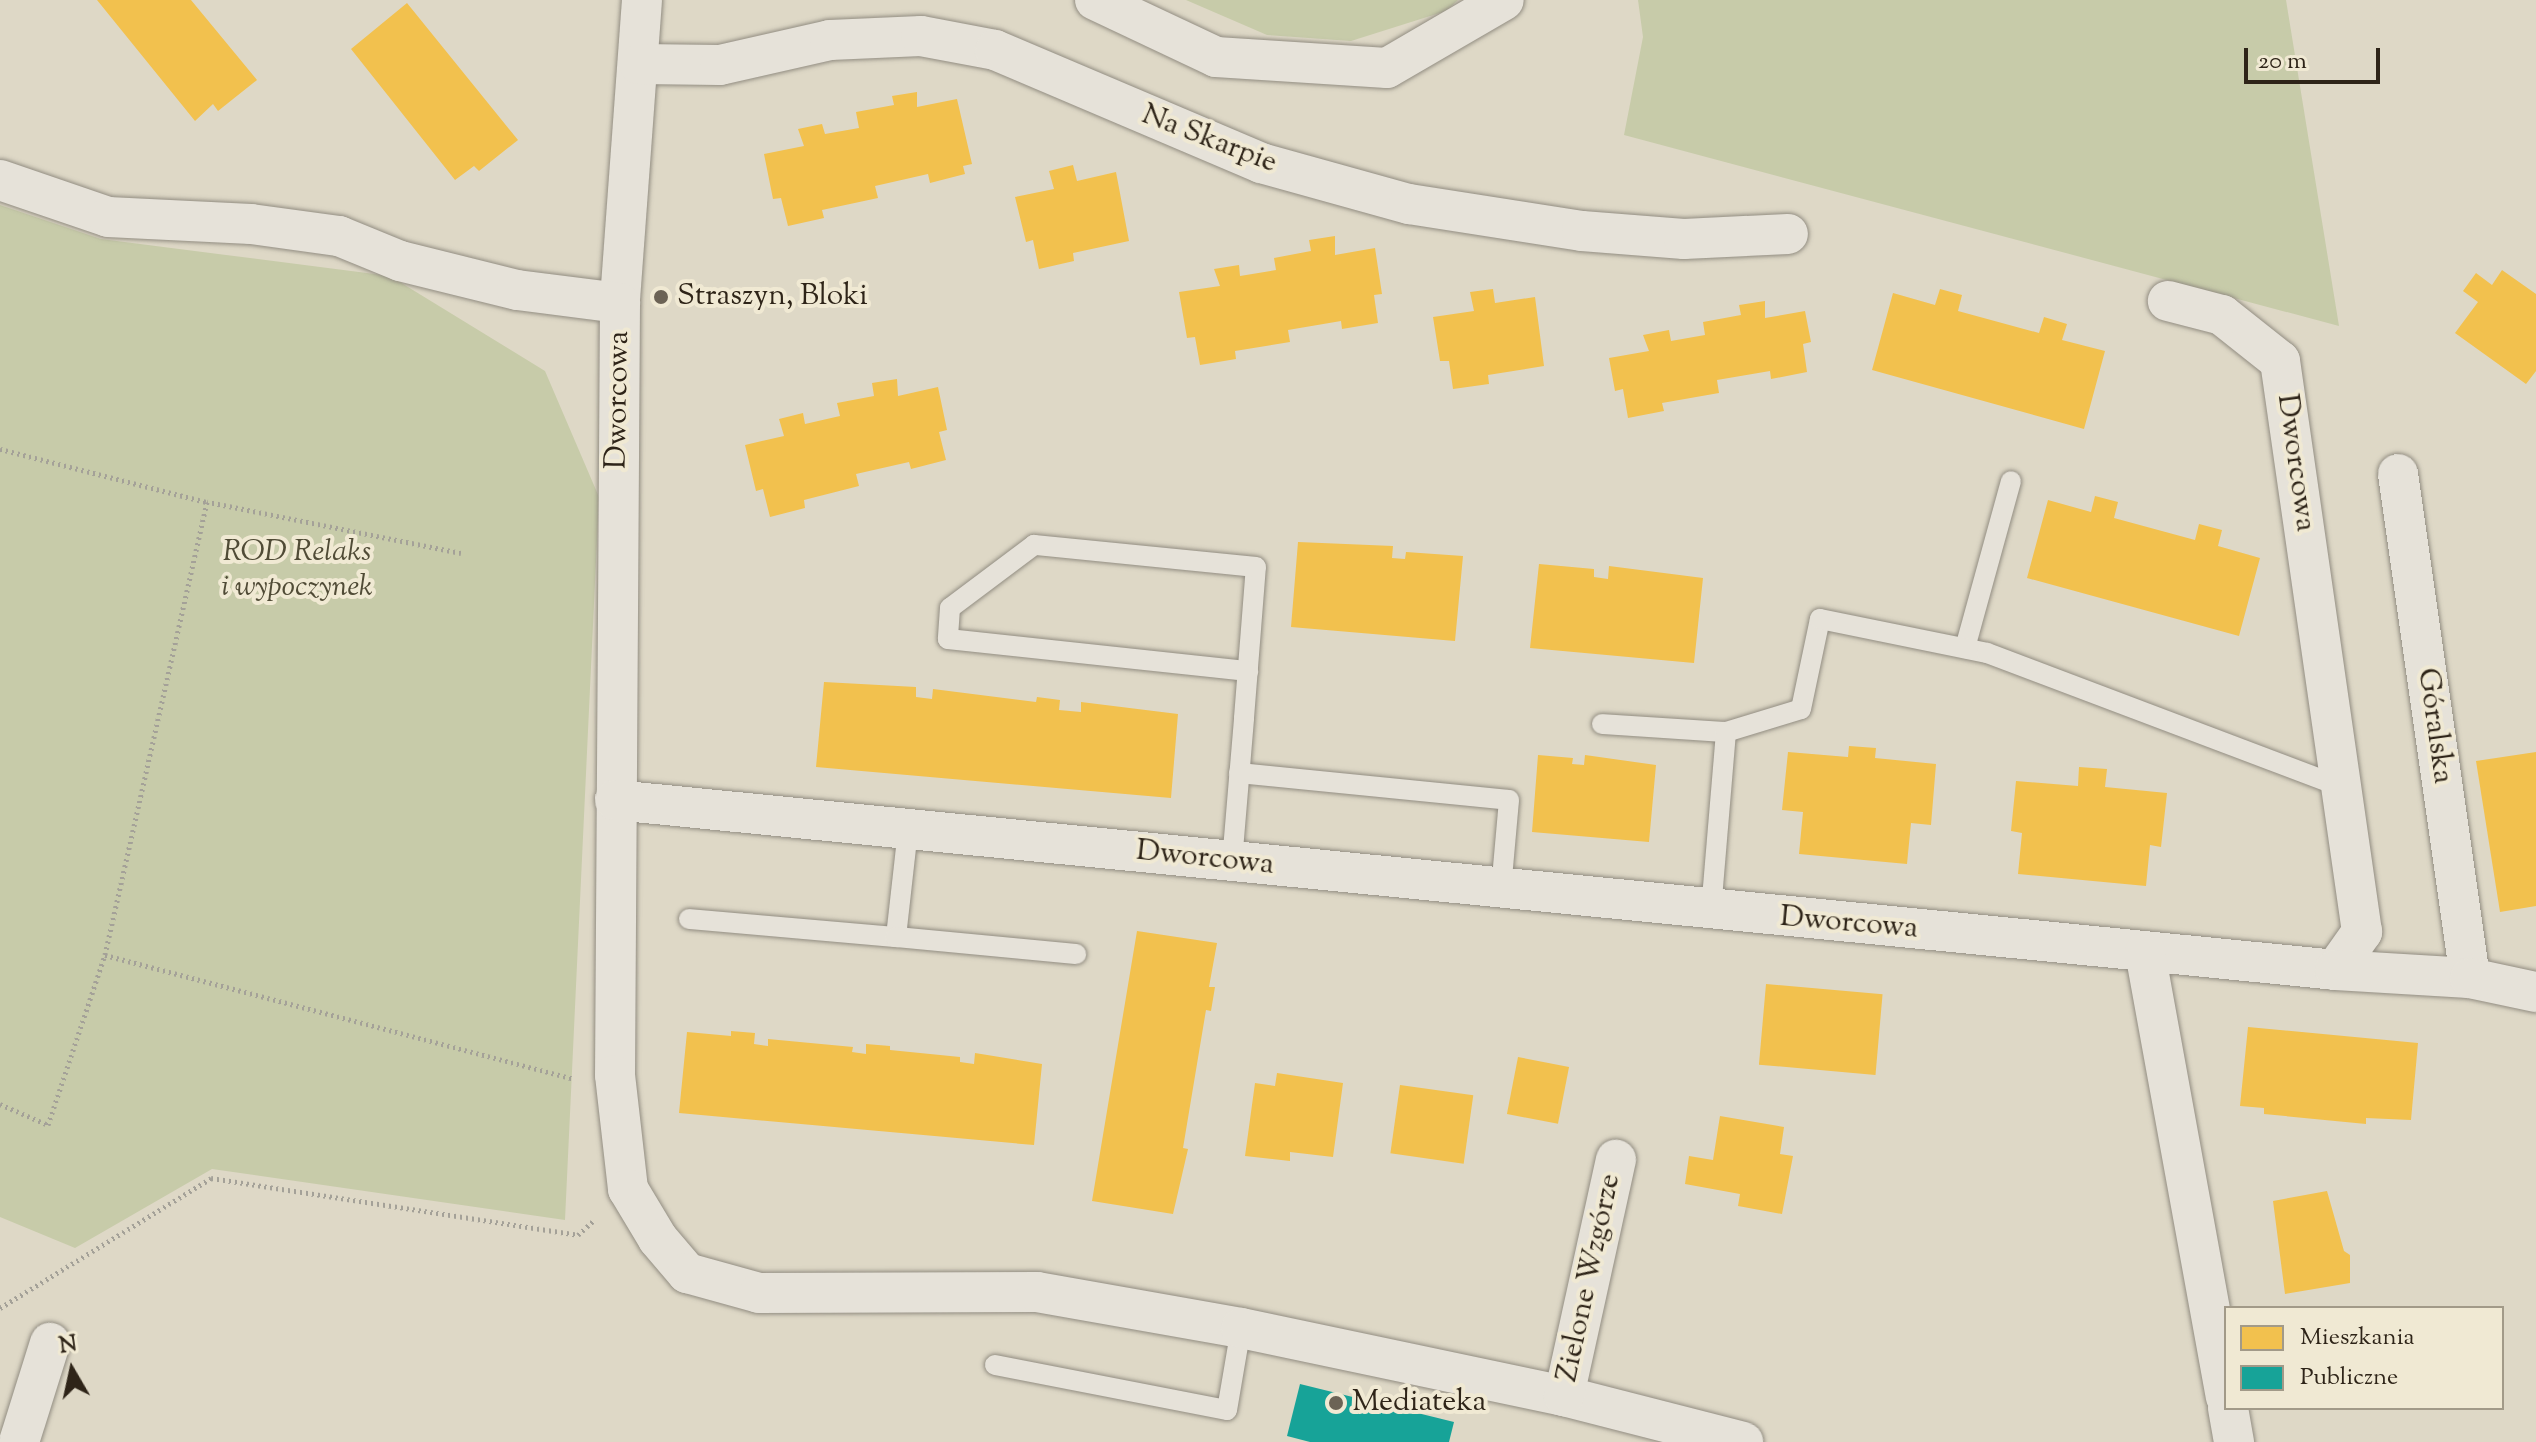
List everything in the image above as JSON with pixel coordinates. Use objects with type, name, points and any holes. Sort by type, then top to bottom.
[{"type":"street","name":"Dworcowa","points":[[642,0],[620,303],[615,800],[616,1090],[628,1189],[658,1239],[687,1273],[759,1293],[1006,1289],[1241,1328],[1564,1396],[1743,1442]]},
{"type":"street","points":[[1095,0],[1216,57],[1387,68],[1504,0]]},
{"type":"street","name":"Na Skarpie","points":[[639,64],[720,65],[830,40],[921,36],[995,50],[1261,163],[1409,204],[1582,231],[1684,239],[1788,234]]},
{"type":"street","points":[[0,180],[108,217],[251,224],[339,236],[400,261],[517,290],[620,303]]},
{"type":"street","name":"Dworcowa","points":[[615,800],[2335,970],[2362,932],[2280,361],[2222,315],[2168,301]]},
{"type":"street","name":"Góralska","points":[[2398,474],[2470,978]]},
{"type":"street","points":[[2145,952],[2224,1386]]},
{"type":"street","points":[[2335,970],[2470,978],[2536,992]]},
{"type":"street","name":"Zielone Wzgórze","points":[[1564,1396],[1616,1160]]},
{"type":"street","points":[[19,1442],[50,1343]]},
{"type":"street","points":[[2228,1410],[2234,1442]]},
{"type":"lane","points":[[1965,648],[2011,481]]},
{"type":"lane","points":[[1232,862],[1248,671],[1256,567],[1034,545],[950,608],[948,639],[1248,671]]},
{"type":"lane","points":[[1602,724],[1726,732],[1801,709],[1820,619],[1965,648],[2342,787]]},
{"type":"lane","points":[[1711,910],[1726,732]]},
{"type":"lane","points":[[1239,773],[1509,800],[1501,889]]},
{"type":"lane","points":[[896,937],[908,830]]},
{"type":"lane","points":[[689,919],[1076,954]]},
{"type":"lane","points":[[995,1365],[1227,1410],[1241,1328]]},
{"type":"path","points":[[0,449],[207,502],[461,553]]},
{"type":"path","points":[[0,1104],[48,1125],[105,955],[207,502]]},
{"type":"path","points":[[105,955],[616,1090]]},
{"type":"path","points":[[0,1308],[211,1178],[578,1235],[628,1189]]},
{"type":"green space","points":[[1186,0],[1458,0],[1446,11],[1351,41],[1267,35]]},
{"type":"green space","points":[[1638,0],[2286,0],[2339,326],[1624,135],[1643,37]]},
{"type":"green space","name":"ROD Relaks i wypoczynek","points":[[0,205],[101,239],[390,276],[545,371],[599,497],[565,1220],[212,1169],[75,1248],[0,1217]]},
{"type":"building: Mieszkania","points":[[97,0],[191,0],[257,80],[218,111],[213,104],[195,121]]},
{"type":"building: Mieszkania","points":[[407,3],[518,140],[479,171],[474,166],[455,180],[351,49]]},
{"type":"building: Mieszkania","points":[[917,92],[917,107],[957,99],[972,164],[963,166],[965,174],[930,183],[928,174],[875,186],[878,198],[822,210],[824,218],[788,226],[781,198],[773,199],[764,154],[804,146],[798,129],[822,124],[825,134],[859,128],[856,112],[894,105],[892,96]]},
{"type":"building: Mieszkania","points":[[1073,165],[1077,181],[1116,172],[1129,241],[1073,253],[1074,261],[1039,269],[1033,240],[1026,242],[1015,197],[1054,189],[1049,171]]},
{"type":"building: Mieszkania","points":[[1335,236],[1335,255],[1375,248],[1382,294],[1374,295],[1378,323],[1342,329],[1341,321],[1288,330],[1290,342],[1235,351],[1236,359],[1200,365],[1195,337],[1187,338],[1179,292],[1220,286],[1214,269],[1239,265],[1240,276],[1276,270],[1274,258],[1311,251],[1309,240]]},
{"type":"building: Mieszkania","points":[[2502,270],[2536,294],[2536,371],[2526,384],[2455,333],[2478,302],[2463,291],[2476,273],[2492,285]]},
{"type":"building: Mieszkania","points":[[1493,289],[1495,303],[1535,297],[1544,366],[1488,375],[1489,384],[1453,389],[1449,361],[1440,361],[1433,317],[1474,311],[1470,292]]},
{"type":"building: Mieszkania","points":[[1940,289],[1962,295],[1958,311],[2039,333],[2044,317],[2067,324],[2062,340],[2105,351],[2084,429],[1872,370],[1893,293],[1935,305]]},
{"type":"building: Mieszkania","points":[[1765,301],[1765,318],[1805,311],[1811,342],[1803,344],[1807,372],[1771,379],[1770,371],[1717,380],[1719,393],[1662,403],[1664,411],[1628,418],[1623,389],[1615,391],[1609,358],[1649,351],[1643,335],[1669,330],[1671,341],[1705,335],[1703,322],[1741,315],[1739,305]]},
{"type":"building: Mieszkania","points":[[897,379],[898,396],[938,387],[947,430],[939,432],[946,460],[911,469],[909,462],[856,474],[859,486],[804,500],[805,508],[770,517],[763,489],[756,491],[745,445],[784,436],[779,419],[803,413],[805,424],[840,416],[837,403],[874,396],[872,383]]},
{"type":"building: Mieszkania","points":[[2095,496],[2118,502],[2114,518],[2195,540],[2199,524],[2222,530],[2218,546],[2260,558],[2239,636],[2027,578],[2048,500],[2091,512]]},
{"type":"building: Mieszkania","points":[[1298,542],[1393,546],[1392,558],[1405,559],[1406,552],[1463,556],[1455,641],[1291,627]]},
{"type":"building: Mieszkania","points":[[1539,564],[1594,569],[1594,577],[1608,579],[1609,566],[1703,578],[1694,663],[1530,648]]},
{"type":"building: Mieszkania","points":[[824,682],[916,687],[916,697],[932,699],[933,689],[1036,702],[1037,697],[1060,700],[1059,710],[1081,712],[1081,702],[1178,714],[1171,798],[816,767]]},
{"type":"building: Mieszkania","points":[[1849,746],[1876,748],[1875,758],[1936,764],[1931,825],[1911,823],[1907,864],[1799,854],[1803,812],[1782,810],[1788,752],[1848,757]]},
{"type":"building: Mieszkania","points":[[2536,752],[2536,906],[2500,912],[2476,761]]},
{"type":"building: Mieszkania","points":[[1538,755],[1573,758],[1572,764],[1584,765],[1585,755],[1656,765],[1649,842],[1532,832]]},
{"type":"building: Mieszkania","points":[[2079,767],[2107,769],[2105,787],[2167,793],[2161,847],[2150,845],[2146,886],[2018,874],[2022,833],[2011,831],[2016,781],[2078,786]]},
{"type":"building: Mieszkania","points":[[1137,931],[1217,943],[1209,987],[1215,987],[1211,1011],[1206,1010],[1183,1148],[1188,1149],[1173,1214],[1092,1201]]},
{"type":"building: Mieszkania","points":[[1766,984],[1883,994],[1875,1075],[1759,1065]]},
{"type":"building: Mieszkania","points":[[2248,1027],[2418,1043],[2411,1120],[2366,1118],[2366,1124],[2264,1114],[2264,1108],[2240,1106]]},
{"type":"building: Mieszkania","points":[[731,1031],[755,1033],[754,1044],[768,1046],[768,1039],[853,1047],[852,1052],[866,1054],[866,1044],[890,1046],[890,1050],[960,1057],[960,1062],[974,1064],[975,1053],[1042,1064],[1034,1145],[679,1113],[687,1032],[731,1036]]},
{"type":"building: Mieszkania","points":[[1518,1057],[1569,1067],[1558,1124],[1507,1114]]},
{"type":"building: Mieszkania","points":[[1277,1073],[1343,1083],[1333,1157],[1290,1152],[1290,1161],[1245,1156],[1255,1083],[1275,1086]]},
{"type":"building: Mieszkania","points":[[1400,1085],[1473,1095],[1464,1164],[1390,1153]]},
{"type":"building: Mieszkania","points":[[1720,1116],[1784,1127],[1780,1154],[1793,1156],[1782,1214],[1738,1206],[1740,1194],[1685,1184],[1689,1156],[1713,1160]]},
{"type":"building: Mieszkania","points":[[2327,1191],[2344,1251],[2350,1255],[2350,1283],[2285,1294],[2273,1201]]},
{"type":"building: Publiczne","name":"Mediateka","points":[[1300,1384],[1454,1422],[1449,1442],[1310,1442],[1287,1436]]},
{"type":"place","name":"Straszyn, Bloki","points":[[661,297]]},
{"type":"place","name":"Mediateka","points":[[1336,1403]]}]
